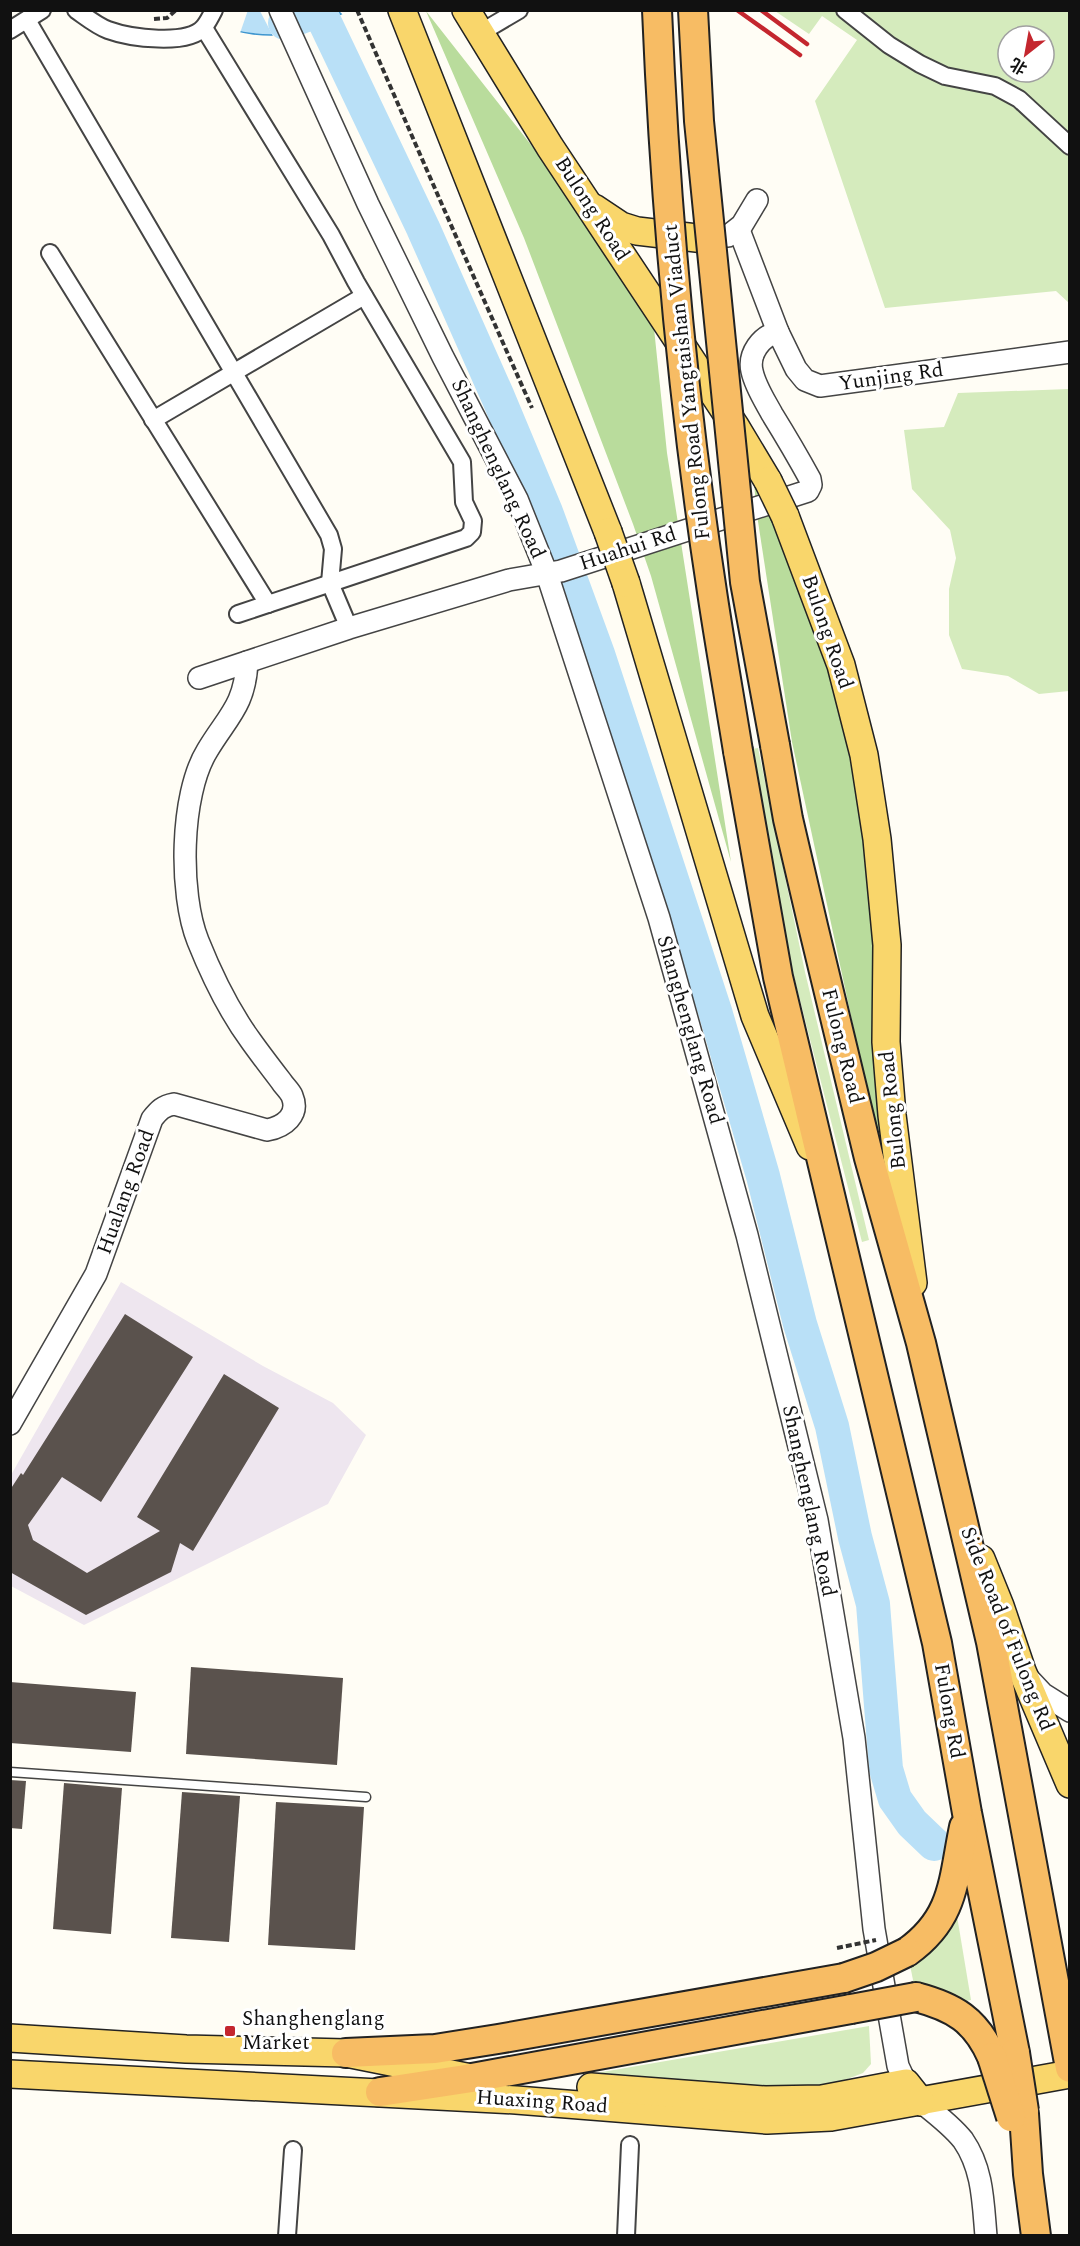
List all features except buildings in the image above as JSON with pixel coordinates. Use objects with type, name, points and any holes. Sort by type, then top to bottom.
[{"type":"highway","name":"Fulong Road Yangtaishan Viaduct","points":[[657,10],[668,209],[685,385],[711,584],[778,976],[829,1192]]},
{"type":"highway","name":"Fulong Road Yangtaishan Viaduct","points":[[693,10],[699,121],[745,582],[775,745]]},
{"type":"highway","name":"Fulong Road","points":[[775,745],[788,819],[869,1158],[921,1343]]},
{"type":"highway","name":"Fulong Rd","points":[[829,1192],[937,1642],[967,1813],[1003,2055],[1018,2116],[1036,2235]]},
{"type":"highway","points":[[921,1343],[991,1642],[1068,2056]]},
{"type":"highway","points":[[346,2053],[435,2049],[498,2039],[844,1978],[876,1967],[907,1952],[925,1939],[940,1920],[953,1886],[967,1813]]},
{"type":"highway","points":[[380,2092],[472,2078],[916,1997],[938,2003],[960,2014],[1003,2055]]},
{"type":"main road","points":[[402,10],[608,532],[626,583],[755,1016],[829,1192]]},
{"type":"main road","name":"Bulong Road","points":[[473,22],[588,204],[735,426],[768,481],[785,516],[841,664],[864,755],[877,839],[887,945],[886,1042],[892,1115],[921,1343]]},
{"type":"main road","points":[[588,204],[621,226],[637,231],[705,238]]},
{"type":"main road","points":[[662,315],[661,303],[666,284],[686,254],[705,238]]},
{"type":"main road","name":"Side Road of Fulong Rd","points":[[959,1507],[1000,1606],[1022,1671],[1070,1784]]},
{"type":"main road","name":"Huaxing Road","points":[[10,2038],[186,2049],[346,2053],[472,2078],[765,2100],[913,2092],[1070,2074]]},
{"type":"main road","name":"Huaxing Road","points":[[10,2074],[516,2100],[767,2120],[831,2116],[913,2092]]},
{"type":"street","points":[[10,30],[42,10]]},
{"type":"street","points":[[76,10],[108,30],[165,39],[180,38],[204,28],[214,10]]},
{"type":"street","name":"Shanghenglang Road","points":[[280,10],[378,224],[443,357],[517,499],[561,570],[747,1235],[817,1520],[852,1726],[874,1929],[897,2066],[913,2092]]},
{"type":"street","points":[[473,22],[519,10]]},
{"type":"street","points":[[845,10],[889,45],[920,64],[945,76],[996,86],[1019,99],[1070,146]]},
{"type":"street","points":[[27,20],[329,534],[333,549],[330,583],[349,628]]},
{"type":"street","points":[[204,28],[331,235],[364,296],[462,462],[464,502],[473,521],[472,532],[466,538],[238,614]]},
{"type":"street","points":[[705,238],[723,238],[739,230],[757,200]]},
{"type":"street","name":"Yunjing Rd","points":[[739,230],[778,332],[796,369],[806,380],[820,386],[1070,352]]},
{"type":"street","points":[[50,253],[268,604]]},
{"type":"street","points":[[153,420],[364,296]]},
{"type":"street","name":"Huahui Rd","points":[[199,678],[349,628],[509,580],[561,570],[808,491],[811,485],[810,479],[762,395],[751,370],[752,357],[759,344],[768,336],[778,332]]},
{"type":"street","name":"Hualang Road","points":[[10,1424],[96,1274],[152,1119],[157,1112],[163,1106],[174,1104],[267,1130],[278,1128],[289,1120],[292,1113],[292,1097],[239,1024],[197,939],[185,859],[186,815],[193,783],[206,752],[237,707],[246,680],[247,662]]},
{"type":"street","points":[[1022,1671],[1043,1694],[1070,1711]]},
{"type":"street","points":[[913,2092],[962,2139],[974,2161],[980,2179],[986,2235]]},
{"type":"street","points":[[626,2235],[630,2145]]},
{"type":"street","points":[[287,2235],[293,2150]]},
{"type":"lane","points":[[10,1772],[366,1797]]},
{"type":"path","points":[[167,18],[176,10]]},
{"type":"path","points":[[357,10],[435,193],[536,416]]},
{"type":"path","points":[[837,1948],[881,1938]]},
{"type":"shaded area","points":[[121,1282],[263,1366],[333,1403],[366,1435],[328,1504],[84,1625],[11,1586],[11,1475]]},
{"type":"green space","points":[[426,11],[575,201],[650,290],[667,453],[731,862],[651,576],[633,524],[524,238]]},
{"type":"green space","points":[[775,11],[1069,11],[1069,303],[1056,291],[885,308],[815,101],[857,40],[822,16],[809,34]]},
{"type":"green space","points":[[1069,389],[1069,691],[1039,694],[1008,676],[962,669],[949,635],[949,589],[956,558],[950,530],[912,489],[904,430],[944,427],[958,393]]},
{"type":"green space","points":[[754,483],[772,520],[829,667],[856,776],[876,903],[894,1195],[862,1067],[792,742]]},
{"type":"green space","points":[[758,748],[805,972],[869,1240],[862,1242],[781,926],[745,750]]},
{"type":"green space","points":[[957,1916],[971,2000],[961,2002],[914,1985],[909,1960]]},
{"type":"green space","points":[[869,2026],[871,2064],[863,2073],[837,2083],[784,2089],[586,2080],[585,2075]]},
{"type":"water","points":[[337,10],[341,14],[316,27],[279,35],[261,35],[227,29],[175,11]]},
{"type":"pier","points":[[172,10],[248,10],[239,36],[174,13]]},
{"type":"pier","points":[[260,11],[297,11],[307,32],[274,38]]},
{"type":"waterway","points":[[285,23],[319,10],[423,228],[498,397],[546,512],[598,654],[715,1011],[763,1176],[800,1324],[832,1426],[855,1537],[873,1604],[886,1769],[895,1799],[912,1823],[934,1844]]},
{"type":"railway","points":[[737,10],[800,55]]},
{"type":"railway","points":[[761,10],[807,44]]},
{"type":"place","name":"Shanghenglang Market","points":[[230,2031]]}]
